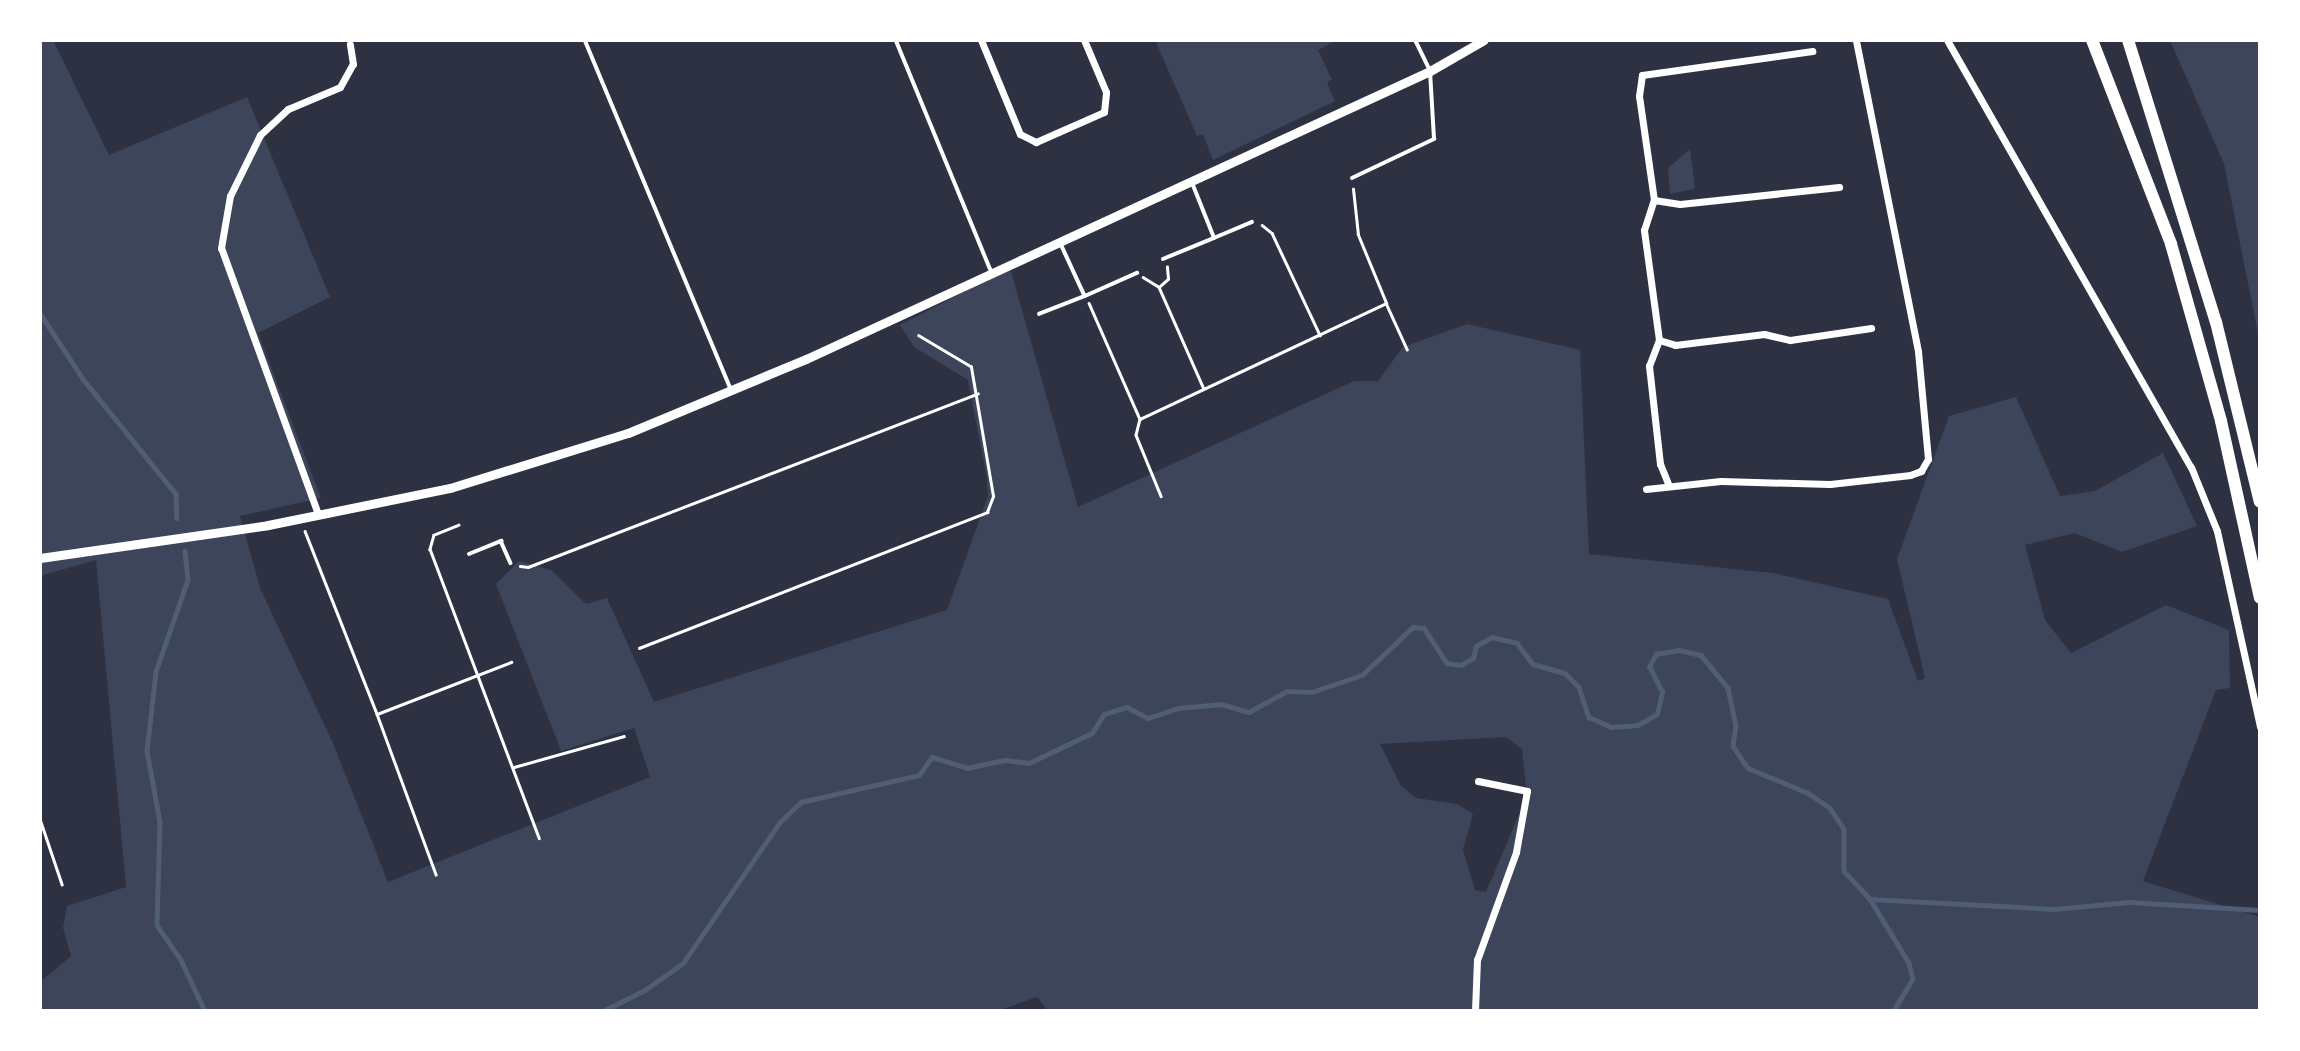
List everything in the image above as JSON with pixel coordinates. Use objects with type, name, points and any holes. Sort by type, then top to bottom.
[{"type":"highway","points":[[2092,40],[2171,244],[2221,421],[2260,598]]},
{"type":"highway","points":[[2128,40],[2216,322],[2260,502]]},
{"type":"street","points":[[981,40],[1020,134],[1037,142],[1104,112],[1106,92],[1084,40]]},
{"type":"street","points":[[40,558],[318,514],[450,488],[628,433],[992,274],[1430,71],[1485,40]]},
{"type":"street","points":[[1646,489],[1721,481],[1830,484],[1910,475],[1921,471],[1928,459],[1918,351],[1856,40]]},
{"type":"street","points":[[1948,40],[2192,467],[2217,531],[2260,727]]},
{"type":"street","points":[[318,514],[221,248],[230,196],[260,135],[288,108],[340,87],[353,64],[350,42]]},
{"type":"street","points":[[1670,486],[1660,464],[1648,366],[1659,341],[1644,230],[1654,200],[1639,96],[1642,75],[1812,51]]},
{"type":"street","points":[[1654,200],[1680,204],[1839,187]]},
{"type":"street","points":[[1659,341],[1675,345],[1759,334],[1790,340],[1871,328]]},
{"type":"street","points":[[1475,1011],[1477,960],[1516,852],[1527,792],[1478,781]]},
{"type":"lane","points":[[585,40],[731,390]]},
{"type":"lane","points":[[896,40],[992,274]]},
{"type":"lane","points":[[1352,178],[1434,139],[1430,71],[1415,40]]},
{"type":"lane","points":[[1191,181],[1214,238]]},
{"type":"lane","points":[[1163,259],[1252,222]]},
{"type":"lane","points":[[1060,242],[1085,296]]},
{"type":"lane","points":[[1040,314],[1137,273]]},
{"type":"lane","points":[[469,554],[501,541],[511,563]]},
{"type":"path","points":[[1352,178],[1358,235],[1407,349]]},
{"type":"path","points":[[1252,222],[1272,233],[1320,335]]},
{"type":"path","points":[[1159,287],[1168,279],[1163,259]]},
{"type":"path","points":[[1137,273],[1159,287],[1204,389]]},
{"type":"path","points":[[1085,296],[1140,419],[1136,435],[1161,496]]},
{"type":"path","points":[[1140,419],[1386,303]]},
{"type":"path","points":[[639,648],[988,512],[993,496],[978,393],[971,367],[919,336]]},
{"type":"path","points":[[511,563],[528,567],[978,393]]},
{"type":"path","points":[[459,525],[434,536],[430,549],[539,838]]},
{"type":"path","points":[[305,531],[436,874]]},
{"type":"path","points":[[377,714],[511,662]]},
{"type":"path","points":[[514,767],[624,736]]},
{"type":"path","points":[[40,819],[62,884]]},
{"type":"shaded area","points":[[40,40],[53,40],[109,155],[247,97],[330,297],[258,333],[321,498],[240,516],[260,588],[332,741],[388,882],[650,777],[634,728],[561,751],[496,584],[519,561],[551,570],[586,604],[607,598],[654,702],[947,610],[988,496],[987,479],[968,380],[914,347],[900,325],[1010,268],[1078,507],[1354,381],[1378,381],[1403,347],[1467,324],[1580,350],[1589,554],[1773,573],[1888,599],[1918,681],[1925,678],[1897,559],[1949,416],[2016,397],[2060,496],[2095,491],[2163,453],[2197,526],[2122,552],[2075,533],[2025,545],[2045,620],[2071,653],[2166,605],[2229,630],[2230,688],[2216,690],[2143,881],[2260,917],[2260,1011],[1048,1011],[1037,997],[997,1011],[40,1011],[40,982],[71,956],[63,928],[67,906],[126,887],[96,560],[40,576]],"holes":[[[1506,737],[1522,749],[1527,796],[1486,892],[1475,890],[1463,850],[1473,814],[1457,804],[1416,798],[1401,786],[1380,744]]]},
{"type":"shaded area","points":[[1155,40],[1337,40],[1318,50],[1332,80],[1327,82],[1335,101],[1213,160],[1203,134],[1197,136]]},
{"type":"shaded area","points":[[2170,40],[2260,40],[2260,343],[2224,164]]},
{"type":"shaded area","points":[[1690,149],[1695,189],[1670,194],[1668,168]]},
{"type":"waterway","points":[[40,313],[83,379],[176,494],[177,518]]},
{"type":"waterway","points":[[185,551],[188,580],[156,672],[147,751],[160,822],[157,925],[181,960],[205,1011]]},
{"type":"waterway","points":[[603,1011],[645,990],[683,963],[780,822],[801,802],[919,775],[932,757],[967,768],[1005,760],[1029,763],[1092,733],[1104,714],[1127,707],[1148,718],[1178,708],[1221,704],[1249,712],[1287,691],[1312,692],[1362,675],[1413,627],[1424,628],[1447,663],[1461,665],[1473,658],[1476,646],[1492,637],[1517,643],[1533,664],[1565,673],[1579,687],[1589,717],[1611,727],[1638,725],[1657,714],[1662,692],[1649,667],[1656,654],[1679,650],[1701,655],[1728,688],[1736,725],[1733,746],[1748,768],[1808,793],[1830,808],[1844,829],[1844,871],[1870,899],[1909,963],[1913,979],[1894,1011]]},
{"type":"waterway","points":[[1870,899],[2054,909],[2129,902],[2260,910]]}]
